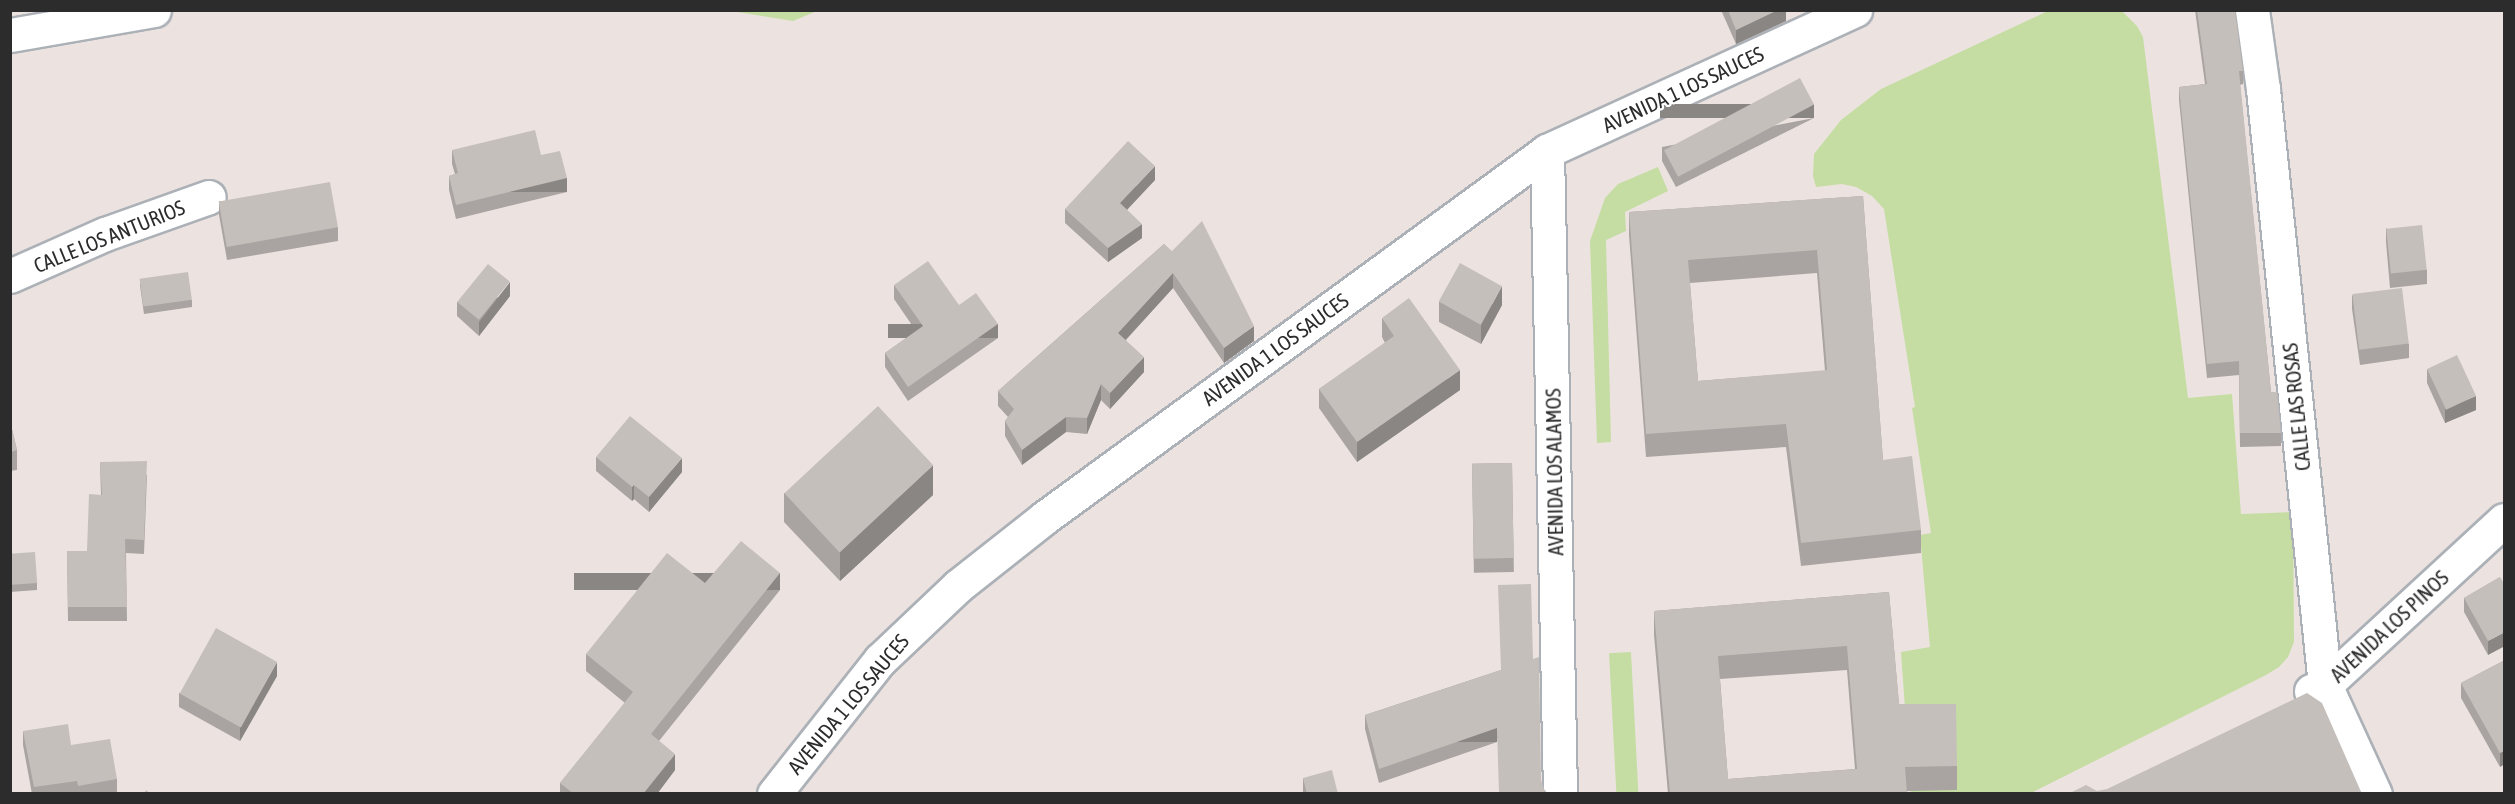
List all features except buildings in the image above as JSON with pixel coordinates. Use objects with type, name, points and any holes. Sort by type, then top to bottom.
[{"type":"street","points":[[10,36],[154,10]]},
{"type":"street","name":"AVENIDA 1 LOS SAUCES","points":[[774,794],[880,660],[958,586],[1044,518],[1547,151],[1855,10]]},
{"type":"street","name":"CALLE LAS ROSAS","points":[[2252,10],[2263,89],[2325,685],[2375,794]]},
{"type":"street","name":"AVENIDA LOS ALAMOS","points":[[1547,151],[1560,794]]},
{"type":"street","name":"CALLE LOS ANTURIOS","points":[[10,276],[105,234],[209,197]]},
{"type":"street","name":"AVENIDA LOS PINOS","points":[[2282,706],[2325,685],[2505,520]]},
{"type":"green space","points":[[817,10],[793,21],[731,11]]},
{"type":"green space","points":[[2048,11],[2122,11],[2137,26],[2143,37],[2188,398],[2232,394],[2241,514],[2293,512],[2294,642],[2288,657],[2279,667],[2266,675],[2031,793],[1911,793],[1901,652],[1930,647],[1920,535],[1931,533],[1912,408],[1915,407],[1884,209],[1872,196],[1856,187],[1842,184],[1816,187],[1813,176],[1814,154],[1841,120],[1881,89]]},
{"type":"green space","points":[[1658,167],[1668,191],[1625,212],[1626,231],[1606,240],[1611,442],[1597,443],[1590,241],[1605,198],[1618,184]]},
{"type":"green space","points":[[1631,652],[1638,793],[1616,794],[1609,653]]}]
